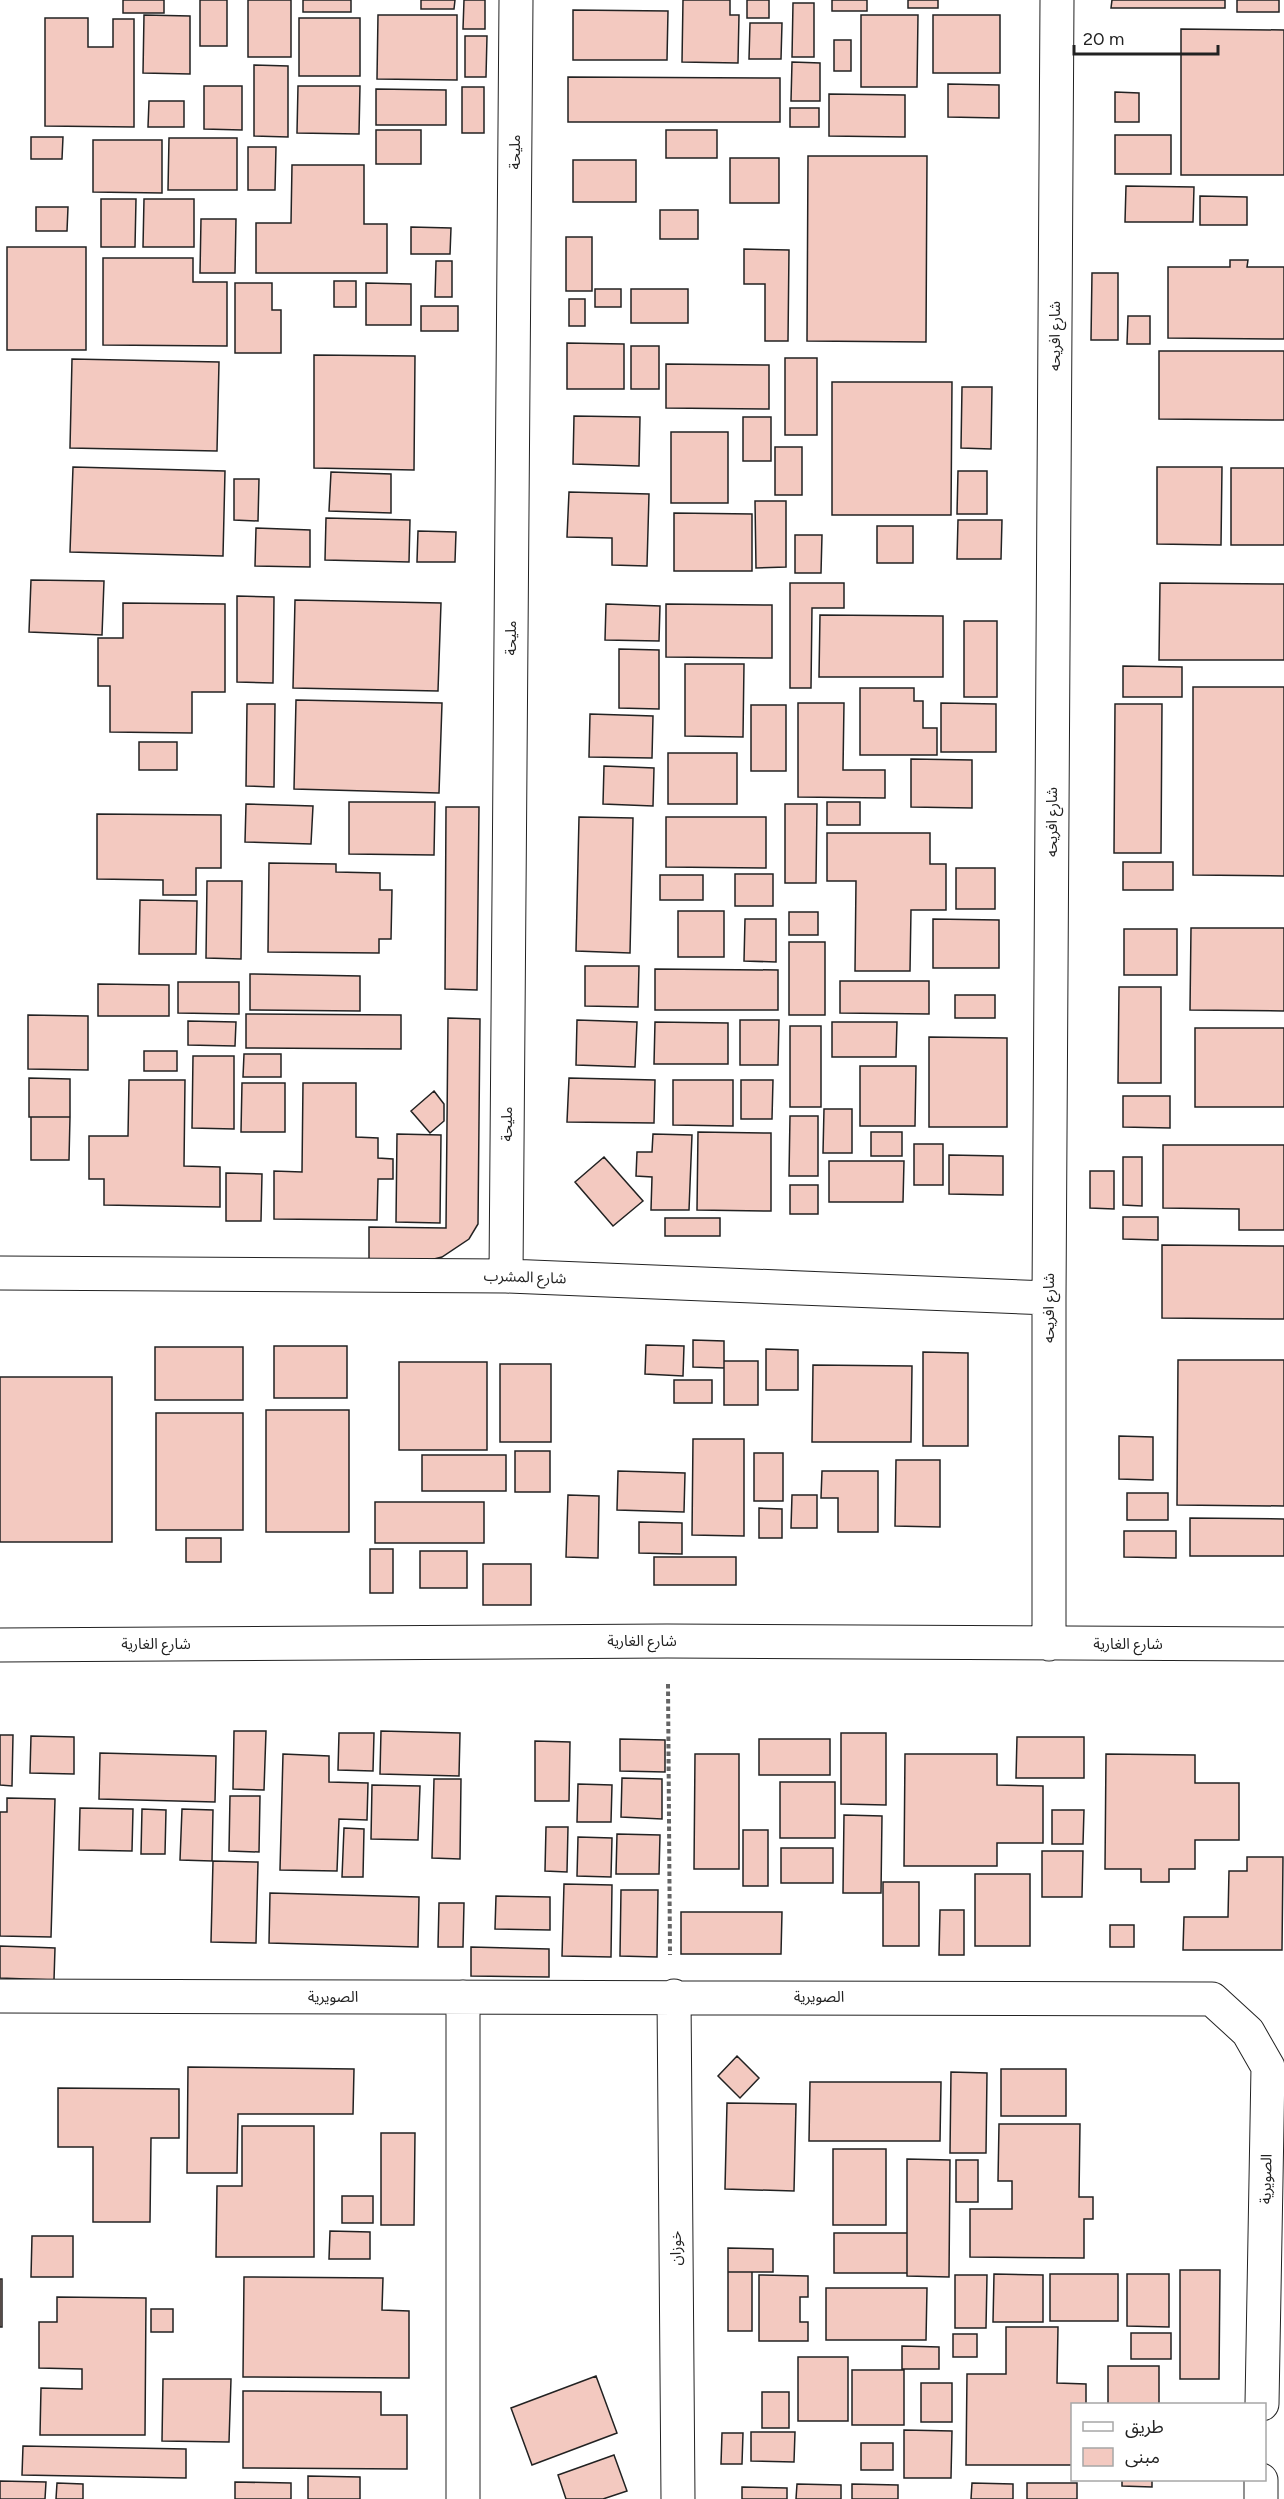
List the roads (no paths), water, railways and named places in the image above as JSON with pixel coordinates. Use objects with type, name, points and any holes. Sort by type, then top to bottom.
[{"type":"street","name":"مليحة","points":[[506,1276],[516,0]]},
{"type":"street","name":"شارع افريحه","points":[[1049,1644],[1057,0]]},
{"type":"street","name":"شارع المشرب","points":[[0,1273],[506,1276],[1049,1298]]},
{"type":"street","name":"شارع الغارية","points":[[0,1645],[667,1641],[1284,1644]]},
{"type":"street","name":"الصويرية","points":[[0,1996],[1212,1999],[1248,2032],[1268,2067],[1262,2403]]},
{"type":"street","name":"خوزان","points":[[674,1996],[678,2499]]},
{"type":"street","points":[[463,1997],[463,2499]]},
{"type":"street","points":[[1261,2481],[1261,2499]]}]
